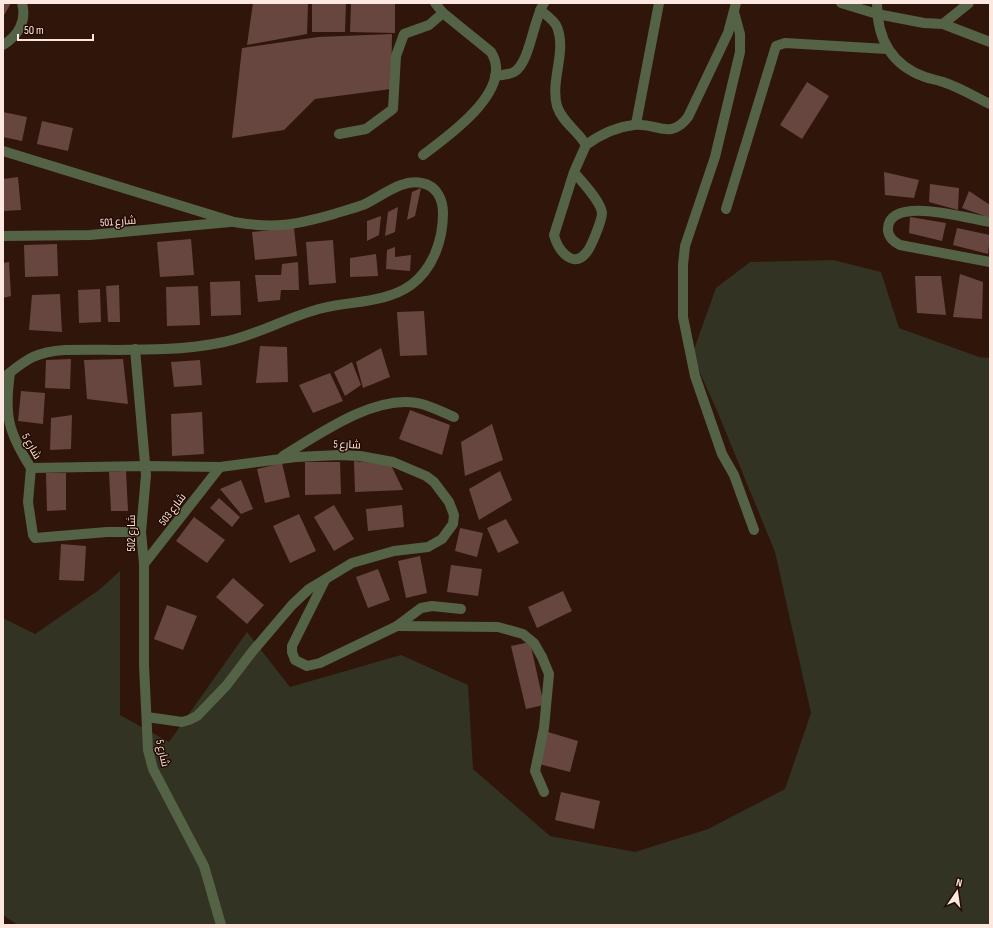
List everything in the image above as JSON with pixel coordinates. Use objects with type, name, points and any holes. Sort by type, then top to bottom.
[{"type":"street","points":[[3,45],[15,35],[22,24],[24,16],[22,3]]},
{"type":"street","points":[[423,155],[469,118],[486,98],[495,76],[495,58],[491,52],[443,13],[435,3]]},
{"type":"street","points":[[636,124],[658,3]]},
{"type":"street","points":[[841,3],[877,14],[924,23],[943,24],[990,42]]},
{"type":"street","points":[[877,3],[877,14],[882,37],[887,48],[896,60],[924,77],[949,84],[990,104]]},
{"type":"street","points":[[943,24],[969,3]]},
{"type":"street","points":[[495,76],[514,72],[523,63],[542,6]]},
{"type":"street","points":[[542,6],[557,25],[560,41],[556,92],[557,106],[568,124],[582,137],[586,145]]},
{"type":"street","points":[[574,172],[591,194],[602,212],[600,223],[587,253],[580,258],[572,258],[564,254],[556,245],[554,235],[574,172],[586,145],[601,134],[636,124],[665,130],[674,129],[684,123],[728,33],[735,8]]},
{"type":"street","points":[[735,8],[740,34],[740,52],[715,157],[685,246],[683,265],[683,317],[695,376],[722,454],[734,475],[754,530]]},
{"type":"street","points":[[339,134],[366,129],[393,109],[396,56],[404,34],[429,25],[443,13]]},
{"type":"street","points":[[726,209],[776,46],[785,43],[887,48]]},
{"type":"street","name":"شارع 5","points":[[3,151],[234,222],[256,226],[279,226],[302,223],[362,205],[409,182],[423,183],[430,186],[436,190],[443,202],[442,228],[436,252],[430,265],[422,276],[399,292],[386,296],[323,308],[225,342],[192,347],[56,350],[32,357],[20,363],[6,375],[8,419],[16,446],[31,468],[146,466],[220,467],[279,458],[340,455],[360,456],[393,462],[426,476],[434,482],[449,502],[454,515],[453,524],[442,539],[428,547],[394,551],[352,563],[309,589],[292,605],[229,682],[197,716],[182,722],[147,717],[147,739],[153,769],[204,866],[221,925]]},
{"type":"street","points":[[990,222],[933,211],[913,210],[897,215],[889,225],[888,231],[894,241],[900,245],[990,262]]},
{"type":"street","name":"شارع 501","points":[[3,236],[90,235],[234,222]]},
{"type":"street","name":"شارع 502","points":[[135,349],[146,466],[146,485],[141,532],[144,564],[144,665],[147,717]]},
{"type":"street","points":[[279,458],[347,420],[386,404],[416,403],[454,417]]},
{"type":"street","name":"شارع 503","points":[[144,564],[220,467]]},
{"type":"street","points":[[31,468],[28,502],[32,535],[35,538],[107,532],[141,532]]},
{"type":"street","points":[[325,580],[294,642],[292,652],[295,660],[307,666],[320,663],[397,626],[422,608],[437,606],[461,609]]},
{"type":"street","points":[[397,626],[498,627],[523,634],[534,643],[542,656],[548,674],[544,728],[535,771],[544,792]]},
{"type":"green space","points":[[833,260],[881,272],[899,328],[979,357],[990,358],[990,925],[18,925],[3,915],[3,618],[35,634],[99,590],[120,571],[120,715],[169,742],[247,632],[290,687],[401,655],[468,685],[473,769],[550,836],[635,852],[708,829],[785,789],[811,713],[775,552],[718,413],[692,355],[716,288],[750,262]]},
{"type":"building","points":[[3,3],[11,3],[3,17]]},
{"type":"building","points":[[253,3],[308,3],[307,34],[247,45]]},
{"type":"building","points":[[312,3],[346,3],[345,32],[312,32]]},
{"type":"building","points":[[351,3],[395,3],[395,33],[350,32]]},
{"type":"building","points":[[392,34],[391,89],[315,99],[284,130],[232,138],[242,48],[318,37]]},
{"type":"building","points":[[807,82],[829,96],[802,139],[780,125]]},
{"type":"building","points":[[3,112],[27,117],[22,141],[3,137]]},
{"type":"building","points":[[42,121],[73,128],[68,151],[37,144]]},
{"type":"building","points":[[884,172],[919,180],[914,198],[885,195]]},
{"type":"building","points":[[18,177],[21,210],[3,211],[3,179]]},
{"type":"building","points":[[930,184],[959,188],[958,210],[929,202]]},
{"type":"building","points":[[421,188],[415,216],[407,220],[412,192]]},
{"type":"building","points":[[969,191],[990,205],[990,218],[962,208]]},
{"type":"building","points":[[398,207],[395,232],[385,236],[388,212]]},
{"type":"building","points":[[381,216],[379,235],[367,241],[367,221]]},
{"type":"building","points":[[910,217],[946,223],[942,241],[909,233]]},
{"type":"building","points":[[294,228],[297,256],[255,260],[252,232]]},
{"type":"building","points":[[957,228],[990,235],[988,254],[953,245]]},
{"type":"building","points":[[191,239],[194,275],[160,277],[157,242]]},
{"type":"building","points":[[333,240],[336,283],[309,285],[306,242]]},
{"type":"building","points":[[57,244],[58,276],[25,277],[24,245]]},
{"type":"building","points":[[395,247],[395,257],[411,255],[410,271],[386,269],[387,250]]},
{"type":"building","points":[[376,254],[378,276],[350,277],[350,258]]},
{"type":"building","points":[[9,262],[11,296],[3,298],[3,263]]},
{"type":"building","points":[[298,262],[299,290],[281,290],[280,300],[258,302],[255,275],[281,275],[282,264]]},
{"type":"building","points":[[960,274],[983,282],[982,319],[953,317]]},
{"type":"building","points":[[915,276],[941,276],[946,315],[917,313]]},
{"type":"building","points":[[240,281],[241,315],[211,316],[210,282]]},
{"type":"building","points":[[119,285],[120,322],[108,322],[106,286]]},
{"type":"building","points":[[198,286],[200,325],[167,326],[166,287]]},
{"type":"building","points":[[100,289],[101,322],[79,323],[78,290]]},
{"type":"building","points":[[60,294],[62,332],[29,330],[32,295]]},
{"type":"building","points":[[424,311],[427,355],[400,356],[397,312]]},
{"type":"building","points":[[260,346],[287,347],[288,382],[256,383]]},
{"type":"building","points":[[381,348],[390,377],[363,388],[356,362]]},
{"type":"building","points":[[71,359],[70,389],[45,388],[46,360]]},
{"type":"building","points":[[123,359],[128,404],[87,399],[84,360]]},
{"type":"building","points":[[200,360],[202,385],[174,387],[171,362]]},
{"type":"building","points":[[352,362],[361,385],[345,396],[334,372]]},
{"type":"building","points":[[330,373],[343,401],[313,413],[299,385]]},
{"type":"building","points":[[21,391],[45,393],[43,424],[18,421]]},
{"type":"building","points":[[410,410],[450,425],[442,455],[399,439]]},
{"type":"building","points":[[202,412],[204,454],[172,456],[171,414]]},
{"type":"building","points":[[72,415],[71,449],[50,450],[51,418]]},
{"type":"building","points":[[492,424],[503,460],[465,476],[461,442]]},
{"type":"building","points":[[354,461],[391,465],[403,490],[355,492]]},
{"type":"building","points":[[305,462],[340,462],[341,494],[305,495]]},
{"type":"building","points":[[282,463],[290,497],[265,503],[257,469]]},
{"type":"building","points":[[126,471],[128,511],[111,511],[109,472]]},
{"type":"building","points":[[500,471],[512,500],[479,520],[469,489]]},
{"type":"building","points":[[46,473],[66,473],[66,510],[47,511]]},
{"type":"building","points":[[241,480],[253,509],[241,514],[220,489]]},
{"type":"building","points":[[219,498],[240,517],[232,527],[210,508]]},
{"type":"building","points":[[334,505],[354,539],[334,551],[314,517]]},
{"type":"building","points":[[402,505],[404,527],[368,531],[366,509]]},
{"type":"building","points":[[299,514],[316,551],[290,563],[273,526]]},
{"type":"building","points":[[194,517],[225,540],[207,563],[176,541]]},
{"type":"building","points":[[506,519],[519,543],[498,553],[487,528]]},
{"type":"building","points":[[460,528],[483,533],[477,557],[455,551]]},
{"type":"building","points":[[61,544],[86,546],[84,581],[59,580]]},
{"type":"building","points":[[420,556],[427,593],[406,598],[398,561]]},
{"type":"building","points":[[451,565],[482,569],[478,596],[447,592]]},
{"type":"building","points":[[378,569],[390,600],[368,608],[356,577]]},
{"type":"building","points":[[233,578],[264,605],[247,624],[216,597]]},
{"type":"building","points":[[563,591],[572,611],[537,628],[528,607]]},
{"type":"building","points":[[167,605],[197,616],[183,650],[154,639]]},
{"type":"building","points":[[530,642],[544,705],[526,709],[511,646]]},
{"type":"building","points":[[548,732],[578,741],[570,772],[539,764]]},
{"type":"building","points":[[561,792],[600,801],[594,829],[555,820]]}]
